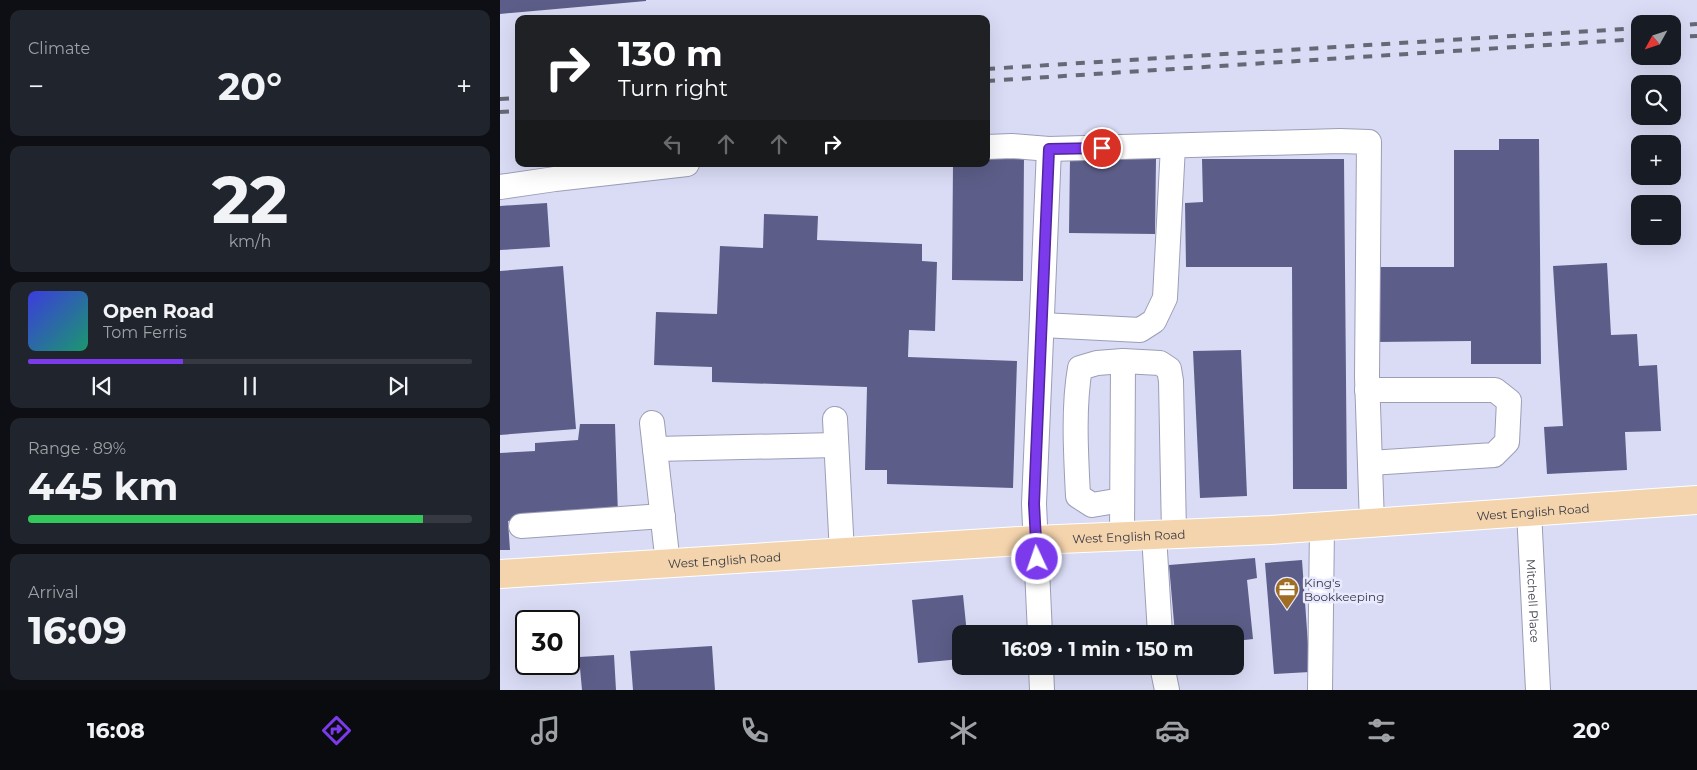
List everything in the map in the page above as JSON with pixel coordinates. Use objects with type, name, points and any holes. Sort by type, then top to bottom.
[{"type":"main road","name":"West English Road","points":[[500,574],[1036,540],[1372,523],[1697,500]]},
{"type":"street","points":[[990,147],[1012,146],[1049,149],[1340,141],[1369,142],[1367,390],[1372,523]]},
{"type":"street","points":[[1042,325],[1140,330],[1154,321],[1165,298],[1173,146]]},
{"type":"street","points":[[1040,625],[1034,504],[1049,149]]},
{"type":"street","points":[[500,188],[555,179],[661,167]]},
{"type":"street","points":[[1122,500],[1092,505],[1078,496],[1076,460],[1077,382],[1080,368],[1097,363],[1123,361],[1160,364],[1169,369],[1171,381],[1160,625]]},
{"type":"street","points":[[1122,537],[1123,361]]},
{"type":"street","points":[[1367,390],[1495,390],[1509,401],[1508,442],[1494,455],[1370,463]]},
{"type":"street","points":[[835,419],[842,552]]},
{"type":"street","points":[[652,423],[668,564]]},
{"type":"street","points":[[655,449],[836,445]]},
{"type":"street","name":"Mitchell Place","points":[[1529,511],[1538,690]]},
{"type":"street","points":[[521,526],[662,516]]},
{"type":"street","points":[[1320,690],[1322,526]]},
{"type":"street","points":[[1042,675],[1042,690]]},
{"type":"street","points":[[1154,690],[1166,690],[1164,675]]},
{"type":"building","points":[[500,0],[646,0],[646,1],[500,14]]},
{"type":"building","points":[[1499,139],[1539,139],[1541,364],[1471,364],[1471,341],[1375,342],[1374,267],[1454,267],[1454,150],[1499,150]]},
{"type":"building","points":[[990,157],[1024,157],[1023,281],[952,280],[953,167],[990,167]]},
{"type":"building","points":[[1070,158],[1156,159],[1155,234],[1069,233]]},
{"type":"building","points":[[1202,159],[1344,159],[1347,489],[1293,489],[1292,267],[1186,267],[1185,203],[1203,202]]},
{"type":"building","points":[[547,203],[550,247],[500,250],[500,206]]},
{"type":"building","points":[[764,214],[818,216],[817,240],[922,244],[922,261],[937,262],[935,331],[909,330],[908,357],[1017,361],[1013,488],[887,484],[887,470],[865,470],[867,387],[712,382],[712,367],[654,365],[656,312],[717,314],[720,246],[763,248]]},
{"type":"building","points":[[1607,263],[1611,335],[1637,334],[1639,366],[1657,365],[1661,431],[1625,432],[1627,470],[1547,474],[1544,427],[1563,426],[1553,266]]},
{"type":"building","points":[[563,266],[576,429],[500,435],[500,271]]},
{"type":"building","points":[[1241,350],[1247,496],[1200,498],[1193,351]]},
{"type":"building","points":[[580,424],[615,424],[618,515],[508,521],[510,550],[500,550],[500,453],[535,451],[535,443],[578,440]]},
{"type":"building","points":[[1255,558],[1257,578],[1247,580],[1253,639],[1244,640],[1244,625],[1174,625],[1169,565]]},
{"type":"building","points":[[1302,560],[1310,672],[1274,674],[1265,563]]},
{"type":"building","points":[[963,595],[966,625],[952,625],[952,660],[918,663],[912,600]]},
{"type":"building","points":[[712,646],[715,690],[633,690],[630,651]]},
{"type":"building","points":[[614,655],[616,690],[582,690],[580,657]]},
{"type":"railway","points":[[1681,25],[1697,24]]},
{"type":"railway","points":[[990,69],[1631,29]]},
{"type":"railway","points":[[1681,37],[1697,36]]},
{"type":"railway","points":[[990,81],[1631,40]]},
{"type":"railway","points":[[500,99],[515,98]]},
{"type":"railway","points":[[500,112],[515,111]]},
{"type":"place","name":"King's Bookkeeping","points":[[1287,610]]},
{"type":"route","points":[[1037,559],[1034,504],[1049,149],[1102,148]]}]
